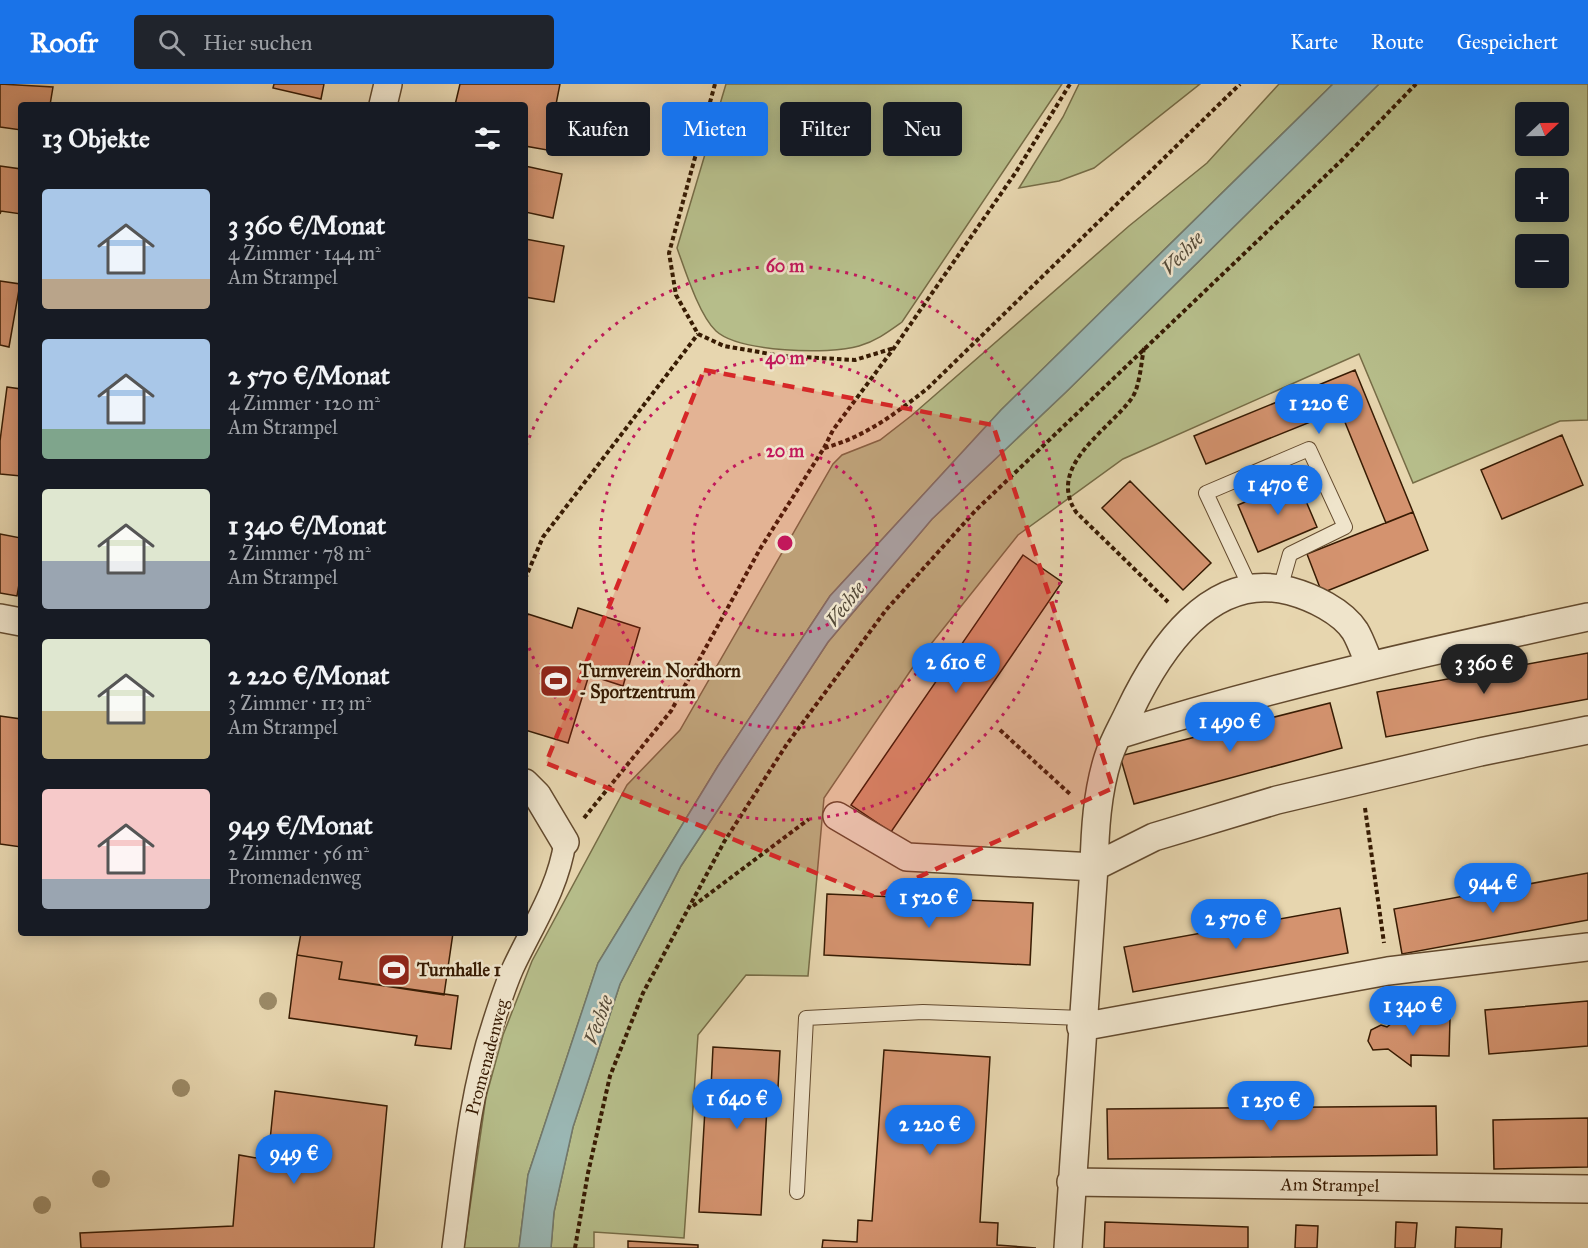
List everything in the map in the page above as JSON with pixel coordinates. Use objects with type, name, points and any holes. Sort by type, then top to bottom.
[{"type":"street","points":[[384,102],[388,84]]},
{"type":"street","points":[[1068,1248],[1094,867],[1095,817],[1108,758],[1118,735],[1159,657],[1188,621],[1219,599],[1251,590],[1280,589],[1302,595],[1328,607],[1355,630],[1370,665]]},
{"type":"street","points":[[1118,735],[1188,713],[1370,665],[1588,616]]},
{"type":"street","points":[[0,618],[18,621]]},
{"type":"street","points":[[837,816],[907,857],[1094,867],[1154,837],[1277,800],[1588,730]]},
{"type":"street","points":[[528,786],[537,795],[565,842]]},
{"type":"street","name":"Promenadenweg","points":[[453,1248],[473,1096],[487,1045],[513,968],[545,907],[561,868],[565,842]]},
{"type":"street","points":[[1082,1022],[1388,971],[1588,947]]},
{"type":"street","name":"Am Strampel","points":[[1071,1182],[1588,1189]]},
{"type":"lane","points":[[1251,590],[1206,493],[1309,448],[1345,527],[1290,554],[1280,589]]},
{"type":"lane","points":[[798,1192],[806,1018],[923,1012],[1082,1022]]},
{"type":"path","points":[[715,84],[669,253],[676,295],[698,334],[724,346],[782,356],[855,360],[894,348]]},
{"type":"path","points":[[565,842],[671,711],[760,549],[833,430],[894,348],[1016,172],[1070,84]]},
{"type":"path","points":[[824,448],[849,441],[883,423],[928,388],[1240,84]]},
{"type":"path","points":[[575,1248],[588,1173],[610,1076],[644,993],[724,842],[787,744],[886,610],[976,510],[1342,160],[1416,84]]},
{"type":"path","points":[[528,572],[543,537],[698,334]]},
{"type":"path","points":[[1144,348],[1134,396],[1072,466],[1067,482],[1070,503],[1076,512],[1188,621]]},
{"type":"path","points":[[1000,730],[1095,817]]},
{"type":"path","points":[[1361,780],[1388,971]]},
{"type":"path","points":[[690,909],[820,812],[837,816]]},
{"type":"highlighted area","points":[[704,370],[993,425],[1113,788],[875,897],[546,763]]},
{"type":"green space","points":[[726,84],[1062,84],[902,322],[887,333],[859,346],[827,350],[785,350],[728,338],[716,331],[698,304],[677,248],[704,156],[768,156],[768,102],[721,102]]},
{"type":"green space","points":[[1079,84],[1200,84],[1094,168],[1059,181],[1019,188],[1063,117]]},
{"type":"green space","points":[[1279,84],[1333,84],[1001,410],[830,596],[718,766],[598,963],[528,1175],[519,1248],[464,1248],[486,1097],[503,1035],[532,961],[627,785],[680,730],[833,464],[842,455],[880,440],[911,416],[1129,226],[1207,163]]},
{"type":"green space","points":[[1379,84],[1588,84],[1588,420],[1560,421],[1413,483],[1359,354],[1123,459],[1018,535],[915,664],[824,798],[808,976],[746,975],[698,1035],[684,1238],[594,1232],[594,1248],[551,1248],[554,1212],[573,1127],[620,984],[681,866],[828,642],[932,519],[1066,392]]},
{"type":"water","name":"Vechte","points":[[1333,84],[1379,84],[1066,392],[932,519],[828,642],[681,866],[620,984],[573,1127],[554,1212],[551,1248],[519,1248],[528,1175],[598,963],[718,766],[830,596],[1001,410]]},
{"type":"building","points":[[0,84],[53,87],[50,102],[18,102],[18,130],[0,127]]},
{"type":"building","points":[[274,84],[324,84],[321,99],[273,88]]},
{"type":"building","points":[[460,84],[560,84],[556,102],[546,102],[546,150],[528,147],[528,102],[456,102]]},
{"type":"building","points":[[0,166],[18,169],[18,214],[1,211],[0,214]]},
{"type":"building","points":[[528,167],[562,174],[553,218],[528,213]]},
{"type":"building","points":[[528,240],[564,246],[554,302],[528,298]]},
{"type":"building","points":[[0,281],[18,284],[18,295],[9,347],[0,345]]},
{"type":"building","points":[[1355,370],[1413,512],[1386,523],[1340,410],[1206,464],[1194,436]]},
{"type":"building","points":[[7,387],[18,389],[18,476],[0,474],[0,441]]},
{"type":"building","points":[[1562,435],[1583,485],[1502,519],[1481,470]]},
{"type":"building","points":[[1297,480],[1317,527],[1258,552],[1238,505]]},
{"type":"building","points":[[1130,481],[1211,563],[1183,590],[1102,508]]},
{"type":"building","points":[[1413,512],[1428,550],[1322,593],[1307,554]]},
{"type":"building","points":[[0,534],[18,537],[18,590],[17,596],[0,593]]},
{"type":"building","points":[[1023,555],[1062,582],[891,832],[851,805]]},
{"type":"building","name":"Turnverein Nordhorn - Sportzentrum","points":[[578,608],[640,628],[623,686],[589,675],[568,743],[528,731],[528,614],[572,628]]},
{"type":"building","points":[[1588,653],[1588,699],[1386,737],[1377,692]]},
{"type":"building","points":[[1330,703],[1342,748],[1134,804],[1120,756]]},
{"type":"building","points":[[0,716],[18,719],[18,847],[0,844]]},
{"type":"building","points":[[1588,873],[1588,920],[1402,954],[1394,909]]},
{"type":"building","points":[[827,894],[1033,903],[1030,965],[824,955]]},
{"type":"building","points":[[1340,908],[1348,953],[1133,992],[1124,947]]},
{"type":"building","name":"Turnhalle 1","points":[[300,936],[453,936],[444,995],[339,979],[342,962],[297,955]]},
{"type":"building","points":[[297,955],[342,962],[339,979],[458,996],[451,1049],[415,1045],[417,1036],[289,1018]]},
{"type":"building","points":[[1588,1001],[1588,1046],[1489,1054],[1485,1010]]},
{"type":"building","points":[[1412,1007],[1411,1018],[1450,1018],[1449,1056],[1411,1055],[1411,1066],[1388,1049],[1373,1050],[1368,1041],[1371,1030],[1381,1025],[1387,1027]]},
{"type":"building","points":[[713,1047],[780,1051],[777,1106],[767,1106],[761,1215],[699,1212],[705,1109],[710,1109]]},
{"type":"building","points":[[884,1050],[990,1057],[980,1222],[998,1223],[997,1245],[1036,1248],[822,1248],[823,1240],[857,1242],[858,1220],[872,1221]]},
{"type":"building","points":[[275,1091],[387,1106],[374,1248],[81,1248],[80,1233],[233,1226],[239,1155],[268,1160]]},
{"type":"building","points":[[1436,1106],[1437,1155],[1108,1159],[1107,1109]]},
{"type":"building","points":[[1588,1118],[1588,1167],[1494,1169],[1493,1120]]},
{"type":"building","points":[[1105,1222],[1248,1227],[1248,1248],[1104,1248]]},
{"type":"building","points":[[1396,1222],[1417,1223],[1415,1248],[1395,1248]]},
{"type":"building","points":[[1296,1225],[1318,1226],[1317,1248],[1295,1248]]},
{"type":"building","points":[[1456,1227],[1502,1229],[1501,1248],[1455,1248]]},
{"type":"building","points":[[628,1241],[698,1245],[698,1248],[628,1248]]},
{"type":"place","name":"Turnverein Nordhorn - Sportzentrum","points":[[556,681]]},
{"type":"place","name":"Turnhalle 1","points":[[394,970]]}]
